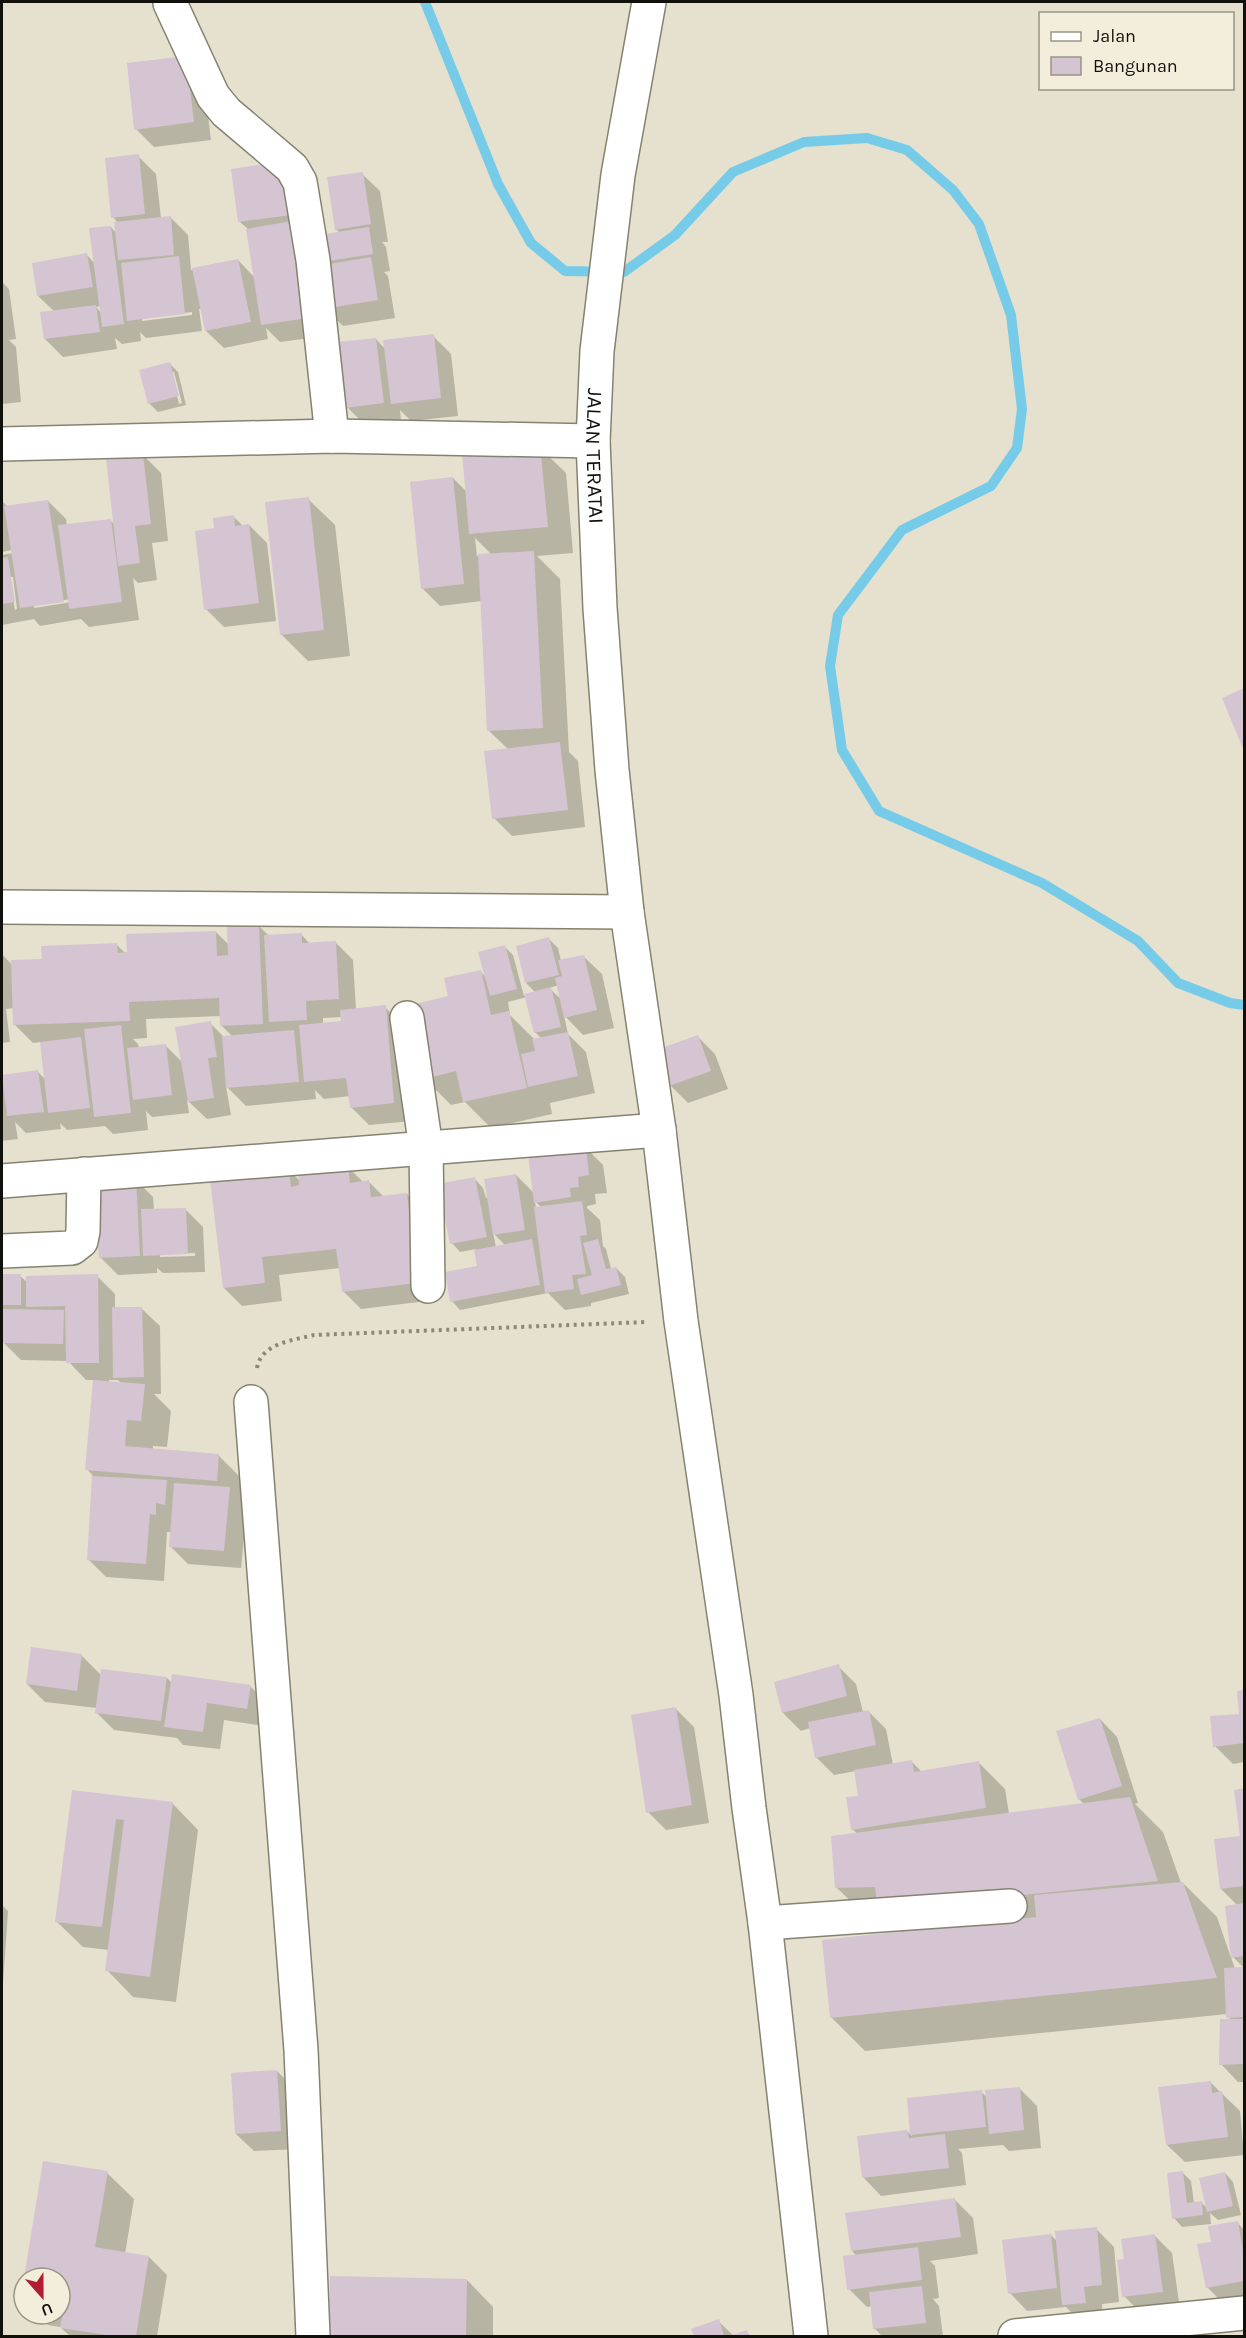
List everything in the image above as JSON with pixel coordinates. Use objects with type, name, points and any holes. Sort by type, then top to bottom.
[{"type":"street","name":"JALAN TERATAI","points":[[649,2],[618,175],[597,351],[593,441],[602,631],[627,912],[659,1130],[681,1321],[733,1674],[765,1923],[811,2337]]},
{"type":"street","points":[[170,3],[213,96],[226,112],[292,168],[300,182],[313,260],[332,436]]},
{"type":"street","points":[[2,444],[332,436],[593,441]]},
{"type":"street","points":[[2,907],[627,912]]},
{"type":"street","points":[[407,1018],[426,1148],[428,1286]]},
{"type":"street","points":[[2,1181],[659,1130]]},
{"type":"street","points":[[2,1251],[72,1248],[81,1241],[84,1174]]},
{"type":"street","points":[[251,1402],[301,2050],[313,2337]]},
{"type":"street","points":[[765,1923],[1010,1906]]},
{"type":"street","points":[[1015,2337],[1245,2313]]},
{"type":"path","points":[[251,1402],[258,1362],[269,1350],[283,1342],[314,1335],[681,1321]]},
{"type":"building","points":[[186,56],[194,122],[134,130],[127,63]]},
{"type":"building","points":[[139,154],[145,214],[111,218],[105,158]]},
{"type":"building","points":[[284,161],[291,215],[238,222],[231,169]]},
{"type":"building","points":[[363,172],[371,224],[335,230],[327,177]]},
{"type":"building","points":[[171,216],[174,255],[118,260],[114,222]]},
{"type":"building","points":[[292,221],[308,318],[261,325],[246,229]]},
{"type":"building","points":[[111,226],[124,324],[102,327],[89,228]]},
{"type":"building","points":[[369,227],[373,254],[316,263],[312,236]]},
{"type":"building","points":[[87,253],[93,287],[37,296],[32,263]]},
{"type":"building","points":[[179,256],[185,314],[127,321],[121,263]]},
{"type":"building","points":[[371,257],[378,300],[323,309],[317,266]]},
{"type":"building","points":[[238,259],[251,322],[205,331],[192,268]]},
{"type":"building","points":[[96,305],[100,332],[44,339],[40,312]]},
{"type":"building","points":[[434,334],[441,398],[391,404],[383,340]]},
{"type":"building","points":[[376,338],[384,403],[345,408],[338,342]]},
{"type":"building","points":[[170,362],[179,396],[148,404],[139,370]]},
{"type":"building","points":[[540,445],[548,527],[469,534],[462,452]]},
{"type":"building","points":[[143,454],[151,524],[135,526],[140,563],[118,566],[106,458]]},
{"type":"building","points":[[453,477],[464,584],[421,589],[410,482]]},
{"type":"building","points":[[309,497],[324,630],[280,635],[265,502]]},
{"type":"building","points":[[48,500],[64,602],[20,608],[4,506]]},
{"type":"building","points":[[234,515],[235,526],[249,524],[259,603],[204,610],[195,531],[214,528],[213,518]]},
{"type":"building","points":[[111,519],[122,602],[69,609],[58,525]]},
{"type":"building","points":[[534,551],[543,728],[487,731],[478,554]]},
{"type":"building","points":[[8,557],[15,602],[2,604],[2,558]]},
{"type":"building","points":[[1244,688],[1244,751],[1222,698]]},
{"type":"building","points":[[560,742],[568,810],[492,819],[484,751]]},
{"type":"building","points":[[259,925],[263,1024],[220,1026],[219,998],[129,1002],[130,1021],[13,1025],[11,960],[42,959],[41,946],[117,943],[118,953],[127,952],[126,934],[216,931],[217,956],[228,955],[227,926]]},
{"type":"building","points":[[302,933],[302,943],[336,941],[339,999],[306,1001],[307,1020],[269,1022],[264,935]]},
{"type":"building","points":[[549,937],[559,975],[525,983],[516,946]]},
{"type":"building","points":[[505,945],[517,989],[490,996],[478,952]]},
{"type":"building","points":[[584,955],[597,1010],[564,1018],[555,978],[562,976],[558,960]]},
{"type":"building","points":[[481,970],[491,1015],[509,1011],[527,1088],[463,1102],[456,1071],[424,1079],[407,1006],[448,996],[444,978]]},
{"type":"building","points":[[551,987],[561,1027],[534,1033],[524,994]]},
{"type":"building","points":[[386,1005],[394,1103],[350,1108],[346,1078],[304,1082],[299,1025],[341,1021],[340,1010]]},
{"type":"building","points":[[211,1021],[217,1057],[208,1058],[214,1098],[188,1102],[175,1027]]},
{"type":"building","points":[[121,1025],[131,1113],[94,1117],[84,1029]]},
{"type":"building","points":[[294,1030],[299,1082],[226,1088],[222,1036]]},
{"type":"building","points":[[568,1032],[578,1076],[528,1087],[521,1054],[535,1051],[532,1039]]},
{"type":"building","points":[[698,1035],[711,1071],[669,1086],[656,1050]]},
{"type":"building","points":[[81,1037],[90,1108],[48,1113],[40,1042]]},
{"type":"building","points":[[166,1044],[172,1095],[133,1100],[127,1048]]},
{"type":"building","points":[[38,1070],[44,1112],[7,1116],[2,1075]]},
{"type":"building","points":[[586,1146],[589,1175],[578,1177],[579,1187],[570,1188],[571,1197],[534,1203],[528,1154]]},
{"type":"building","points":[[348,1165],[350,1183],[369,1180],[371,1197],[407,1193],[417,1283],[342,1292],[336,1249],[262,1257],[265,1283],[223,1288],[210,1179],[289,1169],[291,1187],[299,1185],[298,1171]]},
{"type":"building","points":[[516,1174],[525,1230],[493,1235],[484,1179]]},
{"type":"building","points":[[136,1177],[140,1256],[99,1258],[94,1180]]},
{"type":"building","points":[[475,1177],[487,1237],[450,1244],[438,1184]]},
{"type":"building","points":[[582,1201],[587,1235],[580,1236],[586,1274],[572,1275],[574,1289],[545,1293],[534,1207]]},
{"type":"building","points":[[186,1208],[188,1254],[143,1256],[141,1209]]},
{"type":"building","points":[[532,1239],[540,1285],[450,1302],[445,1272],[477,1266],[474,1250]]},
{"type":"building","points":[[598,1239],[606,1269],[616,1267],[621,1285],[581,1295],[577,1279],[592,1275],[583,1243]]},
{"type":"building","points":[[2,1274],[21,1274],[21,1305],[2,1305]]},
{"type":"building","points":[[98,1274],[99,1363],[66,1363],[65,1306],[26,1307],[26,1276]]},
{"type":"building","points":[[112,1307],[142,1307],[144,1377],[113,1378]]},
{"type":"building","points":[[2,1309],[64,1310],[63,1344],[2,1343]]},
{"type":"building","points":[[93,1380],[145,1384],[141,1421],[127,1420],[125,1446],[219,1454],[217,1481],[85,1470]]},
{"type":"building","points":[[92,1476],[167,1480],[165,1505],[156,1503],[156,1515],[150,1514],[146,1564],[87,1560]]},
{"type":"building","points":[[174,1483],[230,1487],[224,1551],[169,1547]]},
{"type":"building","points":[[31,1647],[82,1654],[77,1691],[26,1684]]},
{"type":"building","points":[[839,1664],[847,1696],[782,1713],[774,1682]]},
{"type":"building","points":[[101,1669],[167,1677],[161,1721],[95,1713]]},
{"type":"building","points":[[172,1674],[251,1685],[247,1709],[207,1703],[203,1732],[164,1727]]},
{"type":"building","points":[[1244,1690],[1244,1743],[1213,1747],[1210,1716],[1239,1714],[1237,1691]]},
{"type":"building","points":[[676,1707],[692,1805],[646,1813],[631,1715]]},
{"type":"building","points":[[869,1710],[876,1745],[815,1758],[808,1722]]},
{"type":"building","points":[[1100,1718],[1122,1786],[1078,1800],[1056,1731]]},
{"type":"building","points":[[912,1760],[914,1772],[979,1761],[986,1808],[851,1830],[846,1797],[858,1796],[854,1770]]},
{"type":"building","points":[[1244,1788],[1244,1886],[1220,1889],[1214,1839],[1240,1836],[1234,1790]]},
{"type":"building","points":[[72,1790],[173,1802],[150,1977],[105,1971],[124,1820],[116,1819],[102,1927],[55,1922]]},
{"type":"building","points":[[1130,1797],[1158,1881],[878,1910],[875,1887],[835,1888],[831,1836]]},
{"type":"building","points":[[1183,1882],[1217,1978],[830,2018],[822,1940],[1036,1917],[1034,1895]]},
{"type":"building","points":[[1244,1903],[1244,1956],[1231,1958],[1225,1906]]},
{"type":"building","points":[[1244,1967],[1244,2017],[1226,2018],[1224,1968]]},
{"type":"building","points":[[1220,2019],[1244,2019],[1244,2064],[1219,2065]]},
{"type":"building","points":[[277,2070],[281,2131],[235,2134],[231,2073]]},
{"type":"building","points":[[1211,2081],[1212,2093],[1222,2091],[1228,2137],[1166,2145],[1158,2087]]},
{"type":"building","points":[[1020,2087],[1024,2130],[989,2134],[985,2090]]},
{"type":"building","points":[[982,2090],[986,2127],[910,2135],[907,2098]]},
{"type":"building","points":[[907,2130],[909,2138],[945,2134],[949,2168],[862,2178],[857,2136]]},
{"type":"building","points":[[43,2161],[108,2171],[95,2247],[149,2256],[136,2336],[113,2336],[60,2328],[60,2326],[72,2326],[72,2266],[26,2266]]},
{"type":"building","points":[[1183,2171],[1187,2203],[1202,2201],[1203,2215],[1172,2219],[1167,2173]]},
{"type":"building","points":[[1225,2172],[1233,2206],[1207,2212],[1199,2178]]},
{"type":"building","points":[[955,2198],[961,2237],[851,2251],[845,2213]]},
{"type":"building","points":[[1238,2221],[1244,2258],[1244,2281],[1206,2288],[1197,2244],[1211,2242],[1208,2226]]},
{"type":"building","points":[[1097,2227],[1102,2285],[1084,2287],[1086,2303],[1062,2305],[1055,2231]]},
{"type":"building","points":[[1051,2234],[1057,2288],[1008,2294],[1002,2240]]},
{"type":"building","points":[[1155,2234],[1163,2292],[1122,2297],[1117,2260],[1124,2259],[1121,2239]]},
{"type":"building","points":[[918,2247],[922,2280],[847,2290],[843,2256]]},
{"type":"building","points":[[330,2276],[467,2279],[466,2336],[329,2335]]},
{"type":"building","points":[[922,2286],[926,2323],[873,2329],[869,2292]]},
{"type":"building","points":[[719,2319],[724,2336],[694,2336],[691,2329]]},
{"type":"building","points":[[747,2330],[749,2336],[729,2336]]},
{"type":"waterway","points":[[425,2],[498,184],[531,243],[565,271],[624,272],[675,235],[733,172],[804,142],[867,138],[907,150],[953,190],[979,224],[1011,315],[1022,409],[1017,448],[991,486],[902,530],[838,615],[830,666],[842,750],[879,811],[1042,883],[1138,941],[1178,983],[1230,1003],[1244,1005]]}]
